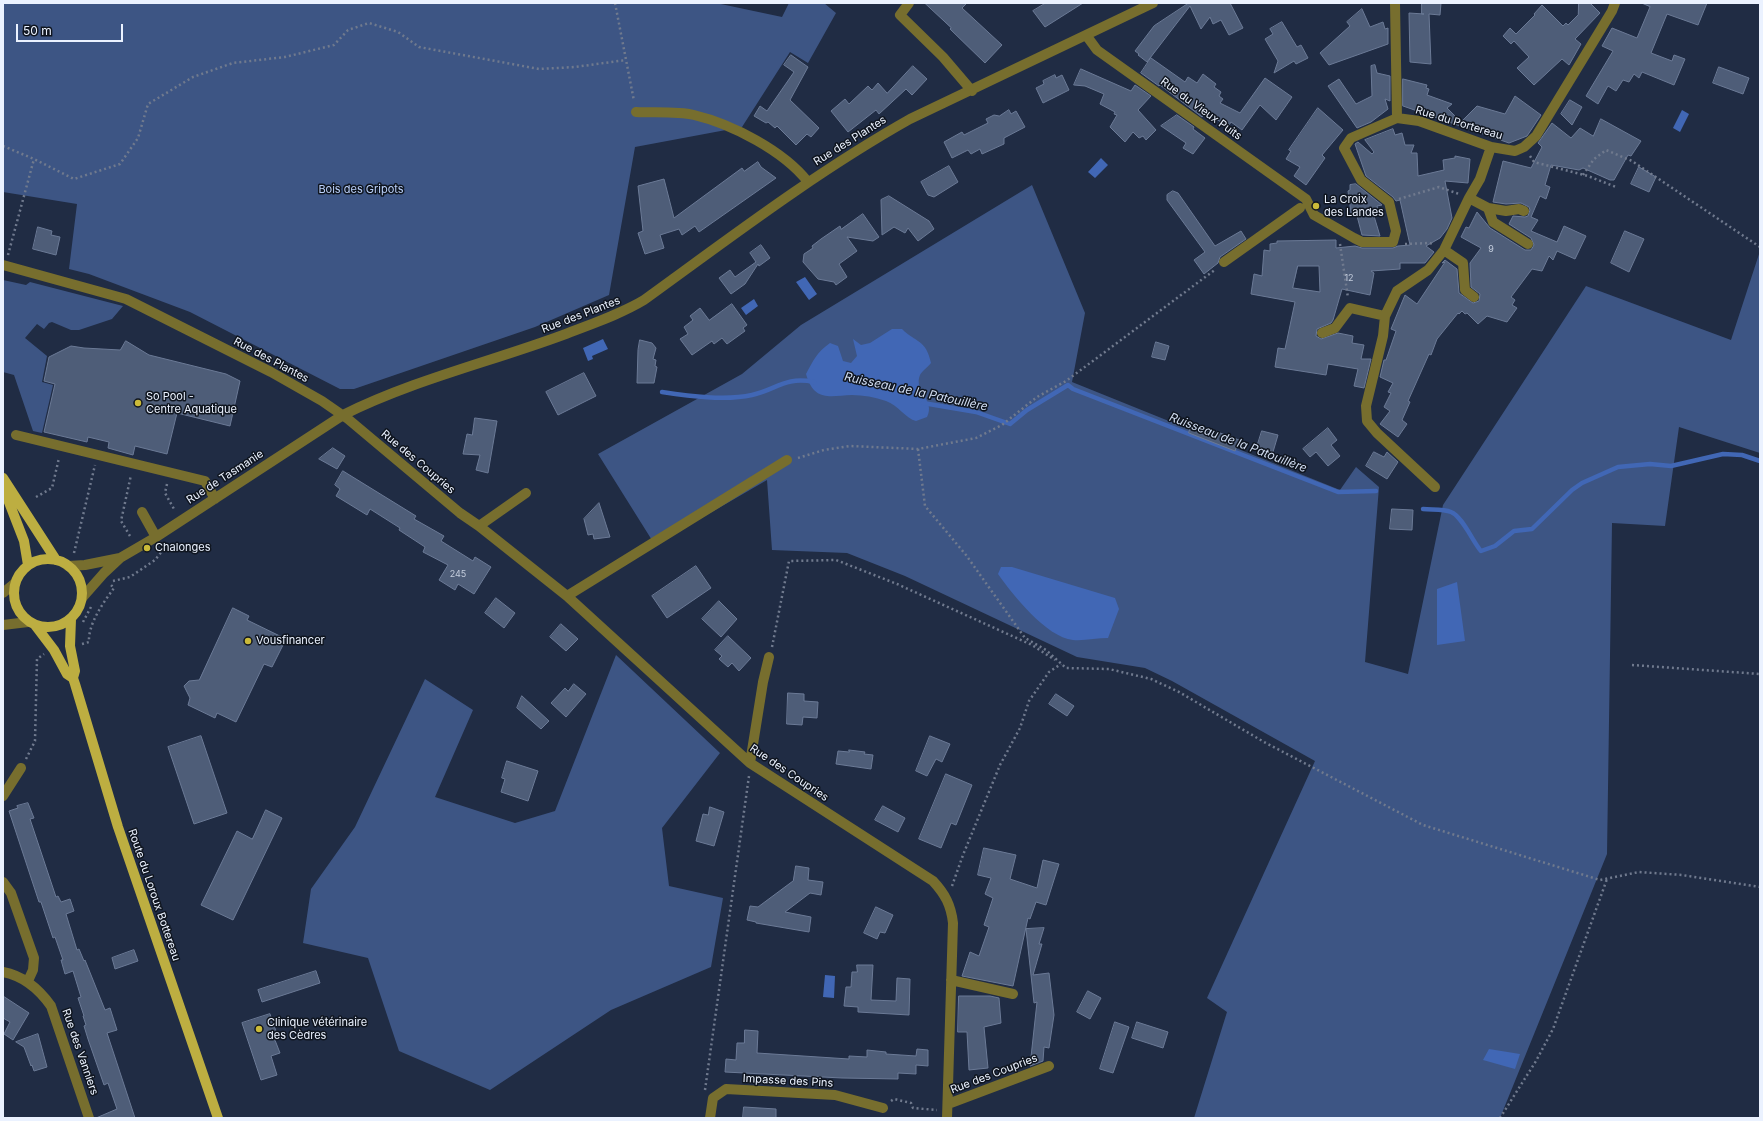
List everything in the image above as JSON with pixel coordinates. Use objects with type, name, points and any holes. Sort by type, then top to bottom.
[{"type":"main road","points":[[4,480],[56,560]]},
{"type":"main road","points":[[4,480],[5,492],[24,541],[28,565]]},
{"type":"main road","points":[[42,560],[56,560],[68,566],[79,580],[82,598],[78,609],[71,618],[63,624],[54,627],[32,623],[20,612],[14,600],[15,583],[22,570],[28,565],[42,560]]},
{"type":"main road","name":"Route du Loroux Bottereau","points":[[71,618],[70,646],[75,671],[73,678],[118,827],[218,1118]]},
{"type":"main road","name":"Route du Loroux Bottereau","points":[[32,623],[54,650],[67,674],[73,678]]},
{"type":"street","points":[[910,3],[900,15],[944,57],[972,91]]},
{"type":"street","name":"Rue des Plantes","points":[[4,265],[126,299],[271,372],[343,415],[371,401],[524,350],[622,313],[644,300],[808,182],[878,137],[910,119],[972,91],[1153,3]]},
{"type":"street","points":[[1393,242],[1396,231],[1389,202],[1360,180],[1344,148],[1351,138],[1397,118],[1395,3]]},
{"type":"street","points":[[1524,147],[1536,136],[1612,11],[1615,3]]},
{"type":"street","name":"Rue du Vieux Puits","points":[[1086,35],[1097,50],[1306,199],[1314,215],[1362,242],[1393,242]]},
{"type":"street","points":[[636,112],[693,114],[745,132],[799,171],[808,182]]},
{"type":"street","name":"Rue du Portereau","points":[[1397,118],[1419,121],[1491,147],[1515,151],[1524,147]]},
{"type":"street","points":[[1435,488],[1377,433],[1367,421],[1366,406],[1383,336],[1385,316],[1398,291],[1428,270],[1444,250],[1469,198],[1480,179],[1491,147]]},
{"type":"street","points":[[1469,198],[1488,208],[1506,211],[1519,209],[1524,211]]},
{"type":"street","points":[[1224,262],[1300,208]]},
{"type":"street","points":[[1488,208],[1493,222],[1528,244]]},
{"type":"street","points":[[1444,250],[1463,263],[1466,290],[1474,297]]},
{"type":"street","points":[[1322,333],[1335,328],[1350,308],[1385,316]]},
{"type":"street","name":"Rue de Tasmanie","points":[[82,598],[104,573],[120,558],[156,537],[343,415]]},
{"type":"street","name":"Rue des Coupries","points":[[343,415],[460,513],[479,526],[567,596],[750,763],[933,881],[948,900],[951,910],[952,923],[947,1118]]},
{"type":"street","points":[[16,435],[205,481],[215,499]]},
{"type":"street","points":[[567,596],[787,460]]},
{"type":"street","points":[[479,526],[526,493]]},
{"type":"street","points":[[142,512],[156,537]]},
{"type":"street","name":"Rue de Tasmanie","points":[[68,566],[85,565],[120,558]]},
{"type":"street","points":[[3,593],[15,583]]},
{"type":"street","points":[[3,625],[32,623]]},
{"type":"street","points":[[750,763],[763,682],[769,657]]},
{"type":"street","points":[[3,796],[21,768]]},
{"type":"street","points":[[3,882],[11,893],[34,958],[33,970],[28,982]]},
{"type":"street","name":"Rue des Vanniers","points":[[3,972],[28,982],[41,992],[51,1006],[89,1118]]},
{"type":"street","points":[[951,980],[1013,994]]},
{"type":"street","name":"Rue des Coupries","points":[[948,1104],[1049,1066]]},
{"type":"street","name":"Impasse des Pins","points":[[710,1118],[713,1098],[726,1089],[835,1095],[883,1108]]},
{"type":"path","points":[[615,3],[636,112]]},
{"type":"path","points":[[3,146],[34,159],[74,179],[120,164],[138,138],[148,104],[193,77],[233,63],[285,57],[334,45],[348,30],[369,23],[398,32],[418,47],[540,69],[575,67],[626,60]]},
{"type":"path","points":[[1524,147],[1534,162],[1583,175],[1616,187]]},
{"type":"path","points":[[1583,175],[1594,159],[1606,150],[1632,161],[1760,247]]},
{"type":"path","points":[[4,265],[34,159]]},
{"type":"path","points":[[1389,202],[1439,187],[1469,198]]},
{"type":"path","points":[[1339,237],[1350,308]]},
{"type":"path","points":[[1393,242],[1405,244],[1430,243],[1444,250]]},
{"type":"path","points":[[787,460],[824,450],[850,446],[918,449],[976,438],[1002,425],[1037,397],[1066,381],[1224,262]]},
{"type":"path","points":[[36,497],[52,488],[62,446]]},
{"type":"path","points":[[918,449],[924,506],[966,555],[1025,638],[1046,650],[1062,664]]},
{"type":"path","points":[[74,553],[97,455]]},
{"type":"path","points":[[130,536],[120,522],[134,463]]},
{"type":"path","points":[[170,472],[165,493],[174,509]]},
{"type":"path","points":[[104,588],[110,583],[130,577],[156,560],[172,540]]},
{"type":"path","points":[[769,657],[789,561],[836,560],[897,584],[1032,645],[1072,670],[1109,669],[1151,679],[1179,692],[1264,742],[1423,825],[1600,880],[1638,872],[1682,875],[1760,887]]},
{"type":"path","points":[[76,644],[89,642],[91,628],[108,596],[114,588],[110,583]]},
{"type":"path","points":[[80,626],[93,602]]},
{"type":"path","points":[[21,768],[34,740],[37,659],[48,652]]},
{"type":"path","points":[[948,900],[965,848],[1000,765],[1020,728],[1029,701],[1049,672],[1062,664]]},
{"type":"path","points":[[1632,665],[1760,674]]},
{"type":"path","points":[[704,1095],[750,763]]},
{"type":"path","points":[[1500,1118],[1536,1061],[1553,1029],[1607,879]]},
{"type":"path","points":[[883,1108],[894,1099],[911,1103],[912,1108],[937,1110],[948,1104]]},
{"type":"green space","name":"Bois des Gripots","points":[[3,3],[716,3],[782,17],[789,3],[824,3],[836,13],[808,63],[790,52],[742,127],[635,147],[609,295],[535,327],[354,389],[340,389],[190,312],[89,274],[69,269],[77,204],[3,192]]},
{"type":"green space","points":[[1032,185],[1085,313],[1072,382],[1340,490],[1356,467],[1379,487],[1365,662],[1408,674],[1443,505],[1586,286],[1731,340],[1760,251],[1760,453],[1679,427],[1665,526],[1612,523],[1607,854],[1500,1118],[1194,1118],[1227,1012],[1207,998],[1315,761],[1172,681],[1145,668],[1077,657],[905,576],[847,553],[772,550],[767,480],[655,545],[598,454],[742,374],[801,325]]},
{"type":"green space","points":[[3,280],[26,285],[30,282],[123,306],[112,319],[79,330],[71,330],[52,322],[49,323],[44,329],[37,324],[25,338],[47,356],[42,382],[53,385],[42,433],[33,431],[14,375],[3,372]]},
{"type":"green space","points":[[616,655],[720,753],[662,828],[669,886],[723,898],[711,967],[611,1010],[490,1090],[399,1051],[368,958],[303,943],[311,889],[355,827],[425,679],[473,710],[435,797],[515,823],[555,811]]},
{"type":"water","points":[[1682,110],[1689,114],[1680,132],[1673,128]]},
{"type":"water","points":[[1101,158],[1108,165],[1095,178],[1088,172]]},
{"type":"water","points":[[805,277],[817,294],[809,300],[796,282]]},
{"type":"water","points":[[754,299],[758,306],[746,315],[741,308]]},
{"type":"water","points":[[892,329],[902,329],[920,342],[929,355],[931,363],[920,375],[919,381],[919,386],[929,406],[927,417],[916,421],[912,420],[890,403],[873,397],[860,395],[829,396],[818,393],[813,389],[806,374],[816,357],[826,346],[830,343],[838,346],[843,361],[851,363],[857,356],[853,339],[861,345],[870,343]]},
{"type":"water","points":[[603,339],[608,349],[592,356],[593,359],[588,361],[583,348]]},
{"type":"water","points":[[1001,567],[1012,567],[1115,598],[1119,609],[1108,638],[1073,640],[1052,631],[1031,614],[1012,593],[998,574]]},
{"type":"water","points":[[1457,582],[1465,641],[1437,645],[1437,589]]},
{"type":"water","points":[[825,975],[835,976],[834,998],[823,997]]},
{"type":"water","points":[[1489,1049],[1520,1054],[1515,1069],[1483,1060]]},
{"type":"building","points":[[925,3],[967,3],[962,8],[1002,45],[985,63]]},
{"type":"building","points":[[1046,3],[1083,3],[1045,27],[1033,11]]},
{"type":"building","points":[[1189,3],[1230,3],[1243,28],[1229,35],[1221,20],[1213,24],[1210,17],[1201,29],[1190,6],[1147,62],[1138,55],[1139,54],[1135,51],[1154,26]]},
{"type":"building","points":[[1422,3],[1441,3],[1440,15],[1429,14],[1431,64],[1410,62],[1409,13],[1422,14]]},
{"type":"building","points":[[1579,3],[1590,3],[1600,13],[1575,39],[1581,44],[1569,65],[1562,59],[1534,85],[1517,68],[1529,57],[1514,41],[1511,44],[1503,36],[1510,28],[1516,34],[1535,15],[1534,14],[1542,5],[1563,26],[1566,23],[1568,25],[1578,15]]},
{"type":"building","points":[[1642,3],[1707,3],[1698,25],[1667,14],[1651,53],[1672,61],[1674,55],[1685,59],[1674,85],[1642,72],[1639,78],[1634,74],[1629,82],[1623,80],[1616,91],[1608,86],[1598,104],[1586,96],[1613,51],[1602,46],[1612,28],[1637,38],[1650,7]]},
{"type":"building","points":[[1362,9],[1370,27],[1383,22],[1385,29],[1388,28],[1388,44],[1329,65],[1320,53],[1350,26],[1347,22]]},
{"type":"building","points":[[1282,22],[1297,47],[1301,45],[1308,58],[1296,64],[1294,61],[1274,73],[1278,61],[1265,39],[1273,34],[1270,29]]},
{"type":"building","points":[[791,55],[808,67],[790,100],[819,128],[811,137],[807,134],[796,145],[777,126],[775,128],[768,122],[766,123],[754,116],[760,106],[767,111],[794,72],[784,65]]},
{"type":"building","points":[[1151,58],[1185,82],[1188,77],[1197,83],[1203,74],[1216,84],[1214,87],[1221,92],[1219,96],[1223,99],[1220,103],[1240,113],[1265,78],[1292,97],[1276,120],[1260,105],[1242,130],[1231,122],[1228,127],[1206,112],[1202,117],[1160,85],[1159,86],[1141,73]]},
{"type":"building","points":[[1375,65],[1377,73],[1390,76],[1390,101],[1385,99],[1388,109],[1371,122],[1357,128],[1328,86],[1339,79],[1356,104],[1372,96],[1371,66]]},
{"type":"building","points":[[913,66],[927,79],[912,95],[906,89],[879,114],[876,110],[848,132],[831,111],[845,99],[849,104],[868,86],[872,90],[878,83],[887,93]]},
{"type":"building","points":[[1719,67],[1749,78],[1743,94],[1713,83]]},
{"type":"building","points":[[1081,69],[1131,91],[1135,85],[1151,96],[1138,110],[1156,130],[1146,140],[1143,136],[1139,138],[1133,132],[1125,142],[1110,127],[1117,115],[1114,114],[1115,112],[1100,104],[1104,94],[1085,86],[1074,85]]},
{"type":"building","points":[[1055,75],[1056,78],[1062,75],[1069,90],[1043,103],[1036,88],[1044,84],[1043,81]]},
{"type":"building","points":[[1403,79],[1427,85],[1426,88],[1429,89],[1427,95],[1452,104],[1447,108],[1461,122],[1477,106],[1505,114],[1515,96],[1541,115],[1527,136],[1509,143],[1403,106]]},
{"type":"building","points":[[1570,100],[1582,107],[1572,125],[1561,114]]},
{"type":"building","points":[[1318,108],[1343,130],[1322,155],[1325,158],[1306,185],[1294,176],[1300,167],[1286,159],[1291,151],[1289,150]]},
{"type":"building","points":[[1009,110],[1011,114],[1016,111],[1025,127],[1004,138],[1004,144],[982,154],[980,149],[971,154],[968,150],[952,158],[944,142],[962,132],[964,135],[988,123],[986,119],[994,115],[999,116]]},
{"type":"building","points":[[1177,115],[1194,127],[1193,129],[1205,138],[1193,154],[1183,148],[1186,143],[1161,126]]},
{"type":"building","points":[[1601,119],[1641,141],[1631,156],[1628,155],[1614,180],[1610,180],[1583,168],[1579,170],[1551,165],[1545,185],[1550,187],[1546,199],[1540,196],[1531,217],[1538,220],[1531,231],[1557,242],[1564,226],[1586,236],[1575,259],[1557,251],[1553,260],[1549,256],[1542,271],[1532,269],[1511,297],[1515,300],[1512,305],[1517,308],[1507,322],[1487,316],[1478,324],[1467,313],[1465,314],[1462,311],[1459,314],[1458,313],[1437,339],[1431,355],[1429,354],[1408,401],[1410,402],[1402,420],[1407,424],[1398,437],[1380,424],[1390,411],[1384,407],[1391,393],[1388,392],[1393,383],[1380,377],[1384,360],[1386,360],[1396,331],[1391,329],[1405,295],[1417,304],[1445,260],[1457,269],[1459,293],[1473,303],[1479,301],[1480,294],[1471,287],[1470,263],[1481,248],[1461,237],[1466,227],[1469,228],[1477,212],[1490,228],[1525,250],[1531,250],[1534,245],[1531,238],[1509,224],[1513,216],[1528,216],[1530,210],[1529,207],[1521,203],[1506,204],[1493,202],[1503,161],[1531,168],[1542,147],[1538,143],[1552,123],[1571,138],[1580,128],[1593,136]]},
{"type":"building","points":[[1393,129],[1395,135],[1402,133],[1405,145],[1414,145],[1411,153],[1417,153],[1418,176],[1444,170],[1443,160],[1455,158],[1455,156],[1470,159],[1468,183],[1445,181],[1452,218],[1447,229],[1440,238],[1426,246],[1434,252],[1425,263],[1400,263],[1400,269],[1371,271],[1374,273],[1370,295],[1342,289],[1333,320],[1331,323],[1317,329],[1316,336],[1321,339],[1338,333],[1353,336],[1352,343],[1364,345],[1361,359],[1371,359],[1364,388],[1354,386],[1358,369],[1328,364],[1326,375],[1275,367],[1278,348],[1285,349],[1295,302],[1251,294],[1254,274],[1262,276],[1264,250],[1270,251],[1270,244],[1277,243],[1277,241],[1336,240],[1336,248],[1355,246],[1362,248],[1393,248],[1410,245],[1400,200],[1396,201],[1366,176],[1355,144],[1358,142],[1372,154],[1374,152],[1365,140]],"holes":[[[1298,266],[1319,266],[1320,292],[1293,288]]]},
{"type":"building","points":[[758,162],[761,167],[776,178],[699,232],[695,226],[682,235],[679,229],[660,235],[664,248],[645,254],[638,233],[643,231],[638,186],[664,179],[674,218],[742,168],[744,171]]},
{"type":"building","points":[[949,166],[958,182],[934,197],[928,195],[921,182]]},
{"type":"building","points":[[1639,167],[1656,177],[1649,192],[1631,184]]},
{"type":"building","points":[[1356,184],[1382,205],[1377,206],[1379,215],[1374,216],[1380,236],[1362,235],[1356,212],[1351,213],[1348,191],[1350,190],[1350,185]]},
{"type":"building","points":[[1173,191],[1178,193],[1215,246],[1241,231],[1246,239],[1220,257],[1218,263],[1204,274],[1194,260],[1205,252],[1167,200],[1167,195]]},
{"type":"building","points":[[889,196],[929,221],[934,229],[918,241],[908,228],[905,233],[894,227],[882,235],[881,200]]},
{"type":"building","points":[[863,214],[879,237],[873,241],[847,237],[857,251],[839,264],[847,277],[836,285],[834,282],[818,279],[803,262],[804,254],[813,248],[812,246],[821,239],[840,226],[841,229]]},
{"type":"building","points":[[38,227],[52,231],[51,235],[60,237],[56,255],[33,249]]},
{"type":"building","points":[[1625,231],[1644,239],[1629,272],[1611,263]]},
{"type":"building","points":[[761,245],[770,258],[759,266],[758,264],[745,284],[731,294],[719,278],[730,270],[735,277],[756,262],[750,253]]},
{"type":"building","points":[[732,304],[747,325],[743,328],[745,331],[727,344],[722,338],[714,344],[712,341],[692,355],[680,339],[688,334],[684,327],[693,320],[690,316],[700,308],[709,320]]},
{"type":"building","points":[[640,340],[652,343],[656,348],[653,359],[656,360],[655,366],[657,367],[654,383],[637,383],[638,350]]},
{"type":"building","name":"So Pool - Centre Aquatique","points":[[126,341],[149,355],[226,374],[240,381],[230,426],[177,413],[167,454],[135,446],[133,455],[108,448],[109,442],[88,437],[87,442],[44,432],[55,384],[44,381],[49,357],[71,346],[120,350]]},
{"type":"building","points":[[1156,342],[1169,346],[1165,360],[1152,357]]},
{"type":"building","points":[[584,373],[596,396],[558,415],[546,392]]},
{"type":"building","points":[[475,418],[497,421],[488,473],[476,470],[480,455],[463,454],[467,434],[472,435]]},
{"type":"building","points":[[1191,426],[1220,433],[1239,440],[1235,451],[1189,433]]},
{"type":"building","points":[[1328,428],[1337,440],[1331,445],[1340,456],[1328,466],[1316,452],[1310,457],[1303,449]]},
{"type":"building","points":[[1262,431],[1278,435],[1273,452],[1257,447]]},
{"type":"building","points":[[333,448],[345,456],[337,469],[319,459]]},
{"type":"building","points":[[1374,452],[1384,457],[1387,452],[1398,462],[1387,479],[1366,466]]},
{"type":"building","points":[[343,471],[416,516],[414,519],[444,536],[441,541],[473,561],[475,557],[491,567],[474,594],[458,584],[455,590],[439,580],[448,565],[423,552],[425,547],[399,530],[400,528],[370,509],[367,515],[336,496],[340,489],[335,485]]},
{"type":"building","points":[[599,503],[610,537],[594,539],[593,534],[588,535],[584,519]]},
{"type":"building","points":[[1392,509],[1413,510],[1412,530],[1390,529]]},
{"type":"building","points":[[696,566],[711,588],[667,618],[652,596]]},
{"type":"building","points":[[496,598],[515,613],[504,628],[485,613]]},
{"type":"building","points":[[719,601],[737,619],[721,637],[702,619]]},
{"type":"building","points":[[233,608],[249,616],[247,620],[286,639],[272,667],[264,664],[236,722],[217,713],[215,718],[188,705],[190,698],[184,686],[189,681],[199,680]]},
{"type":"building","points":[[561,624],[578,639],[566,651],[550,637]]},
{"type":"building","points":[[728,636],[751,658],[739,671],[732,663],[728,667],[719,659],[722,656],[715,650]]},
{"type":"building","points":[[574,684],[586,694],[566,717],[551,703],[565,688],[568,691]]},
{"type":"building","points":[[788,693],[804,694],[804,701],[818,702],[817,718],[803,717],[802,725],[787,724]]},
{"type":"building","points":[[1056,694],[1074,706],[1067,716],[1049,704]]},
{"type":"building","points":[[522,696],[549,721],[541,729],[517,708]]},
{"type":"building","points":[[201,736],[227,813],[194,824],[168,747]]},
{"type":"building","points":[[930,736],[950,744],[942,762],[936,759],[927,776],[916,771]]},
{"type":"building","points":[[849,750],[865,752],[864,754],[873,755],[871,769],[836,764],[838,751],[849,752]]},
{"type":"building","points":[[507,761],[538,771],[528,801],[501,792],[505,779],[502,778]]},
{"type":"building","points":[[946,774],[972,785],[956,825],[951,823],[941,848],[919,839]]},
{"type":"building","points":[[28,803],[34,818],[30,819],[56,897],[58,896],[61,902],[70,899],[74,911],[66,914],[77,950],[79,949],[84,961],[85,960],[105,1010],[110,1008],[117,1030],[107,1033],[135,1118],[96,1118],[117,1109],[108,1083],[104,1085],[88,1039],[84,1026],[86,1025],[84,1016],[78,998],[81,997],[73,971],[65,974],[61,960],[63,960],[55,937],[53,938],[41,902],[39,902],[9,811],[18,808],[17,806]]},
{"type":"building","points":[[883,806],[905,818],[898,832],[875,820]]},
{"type":"building","points":[[710,807],[724,812],[714,846],[696,841],[703,814],[708,815]]},
{"type":"building","points":[[266,810],[282,818],[233,920],[201,905],[237,831],[252,839]]},
{"type":"building","points":[[984,848],[1016,855],[1010,879],[1037,888],[1043,860],[1059,864],[1046,905],[1036,902],[1030,919],[1028,918],[1013,986],[962,976],[970,952],[979,956],[989,927],[984,925],[993,898],[985,894],[991,878],[978,875]]},
{"type":"building","points":[[796,866],[809,868],[808,880],[823,882],[821,895],[810,893],[785,912],[811,917],[809,932],[756,923],[747,920],[750,906],[758,907],[793,881]]},
{"type":"building","points":[[876,907],[893,915],[885,933],[880,932],[877,939],[864,933]]},
{"type":"building","points":[[1044,928],[1039,944],[1042,944],[1033,975],[1049,973],[1054,1015],[1049,1048],[1044,1047],[1043,1061],[1030,1066],[1037,1002],[1034,1003],[1026,929]]},
{"type":"building","points":[[134,950],[138,961],[115,969],[112,958]]},
{"type":"building","points":[[857,965],[873,965],[871,1000],[896,1001],[897,978],[910,979],[909,1015],[858,1012],[858,1007],[844,1006],[846,987],[851,987],[852,972],[857,972]]},
{"type":"building","points":[[316,971],[320,983],[262,1002],[258,990]]},
{"type":"building","points":[[1088,991],[1101,998],[1090,1019],[1077,1012]]},
{"type":"building","points":[[3,996],[29,1013],[13,1040],[4,1034],[10,1022],[3,1018]]},
{"type":"building","points":[[959,996],[990,996],[999,998],[1001,1023],[984,1027],[988,1068],[969,1070],[967,1032],[958,1032]]},
{"type":"building","points":[[270,1014],[277,1034],[273,1035],[280,1053],[271,1056],[277,1075],[261,1080],[242,1023]]},
{"type":"building","points":[[1115,1022],[1129,1027],[1113,1073],[1100,1069]]},
{"type":"building","points":[[1137,1022],[1168,1032],[1163,1048],[1132,1038]]},
{"type":"building","points":[[745,1030],[758,1031],[757,1053],[849,1059],[849,1056],[867,1057],[867,1050],[886,1052],[886,1054],[916,1056],[917,1049],[928,1050],[928,1066],[916,1065],[916,1074],[898,1073],[898,1079],[842,1078],[725,1072],[726,1059],[736,1060],[737,1043],[744,1043]]},
{"type":"building","points":[[38,1034],[47,1067],[34,1071],[24,1047],[16,1042]]},
{"type":"building","points":[[744,1107],[776,1109],[776,1118],[743,1118]]},
{"type":"waterway","name":"Ruisseau de la Patouillère","points":[[662,392],[730,398],[760,393],[788,382],[814,382]]},
{"type":"waterway","name":"Ruisseau de la Patouillère","points":[[923,403],[976,412],[1010,424],[1027,410],[1068,385],[1073,389],[1338,492],[1376,491]]},
{"type":"waterway","name":"Ruisseau de la Patouillère","points":[[1423,509],[1445,510],[1455,514],[1481,551],[1495,546],[1514,531],[1532,529],[1572,490],[1582,483],[1618,467],[1650,464],[1671,466],[1723,454],[1742,455],[1760,461]]},
{"type":"place","name":"La Croix des Landes","points":[[1316,206]]},
{"type":"place","name":"So Pool - Centre Aquatique","points":[[138,403]]},
{"type":"place","name":"Chalonges","points":[[147,548]]},
{"type":"place","name":"Vousfinancer","points":[[248,641]]},
{"type":"place","name":"Clinique vétérinaire des Cèdres","points":[[259,1029]]}]
